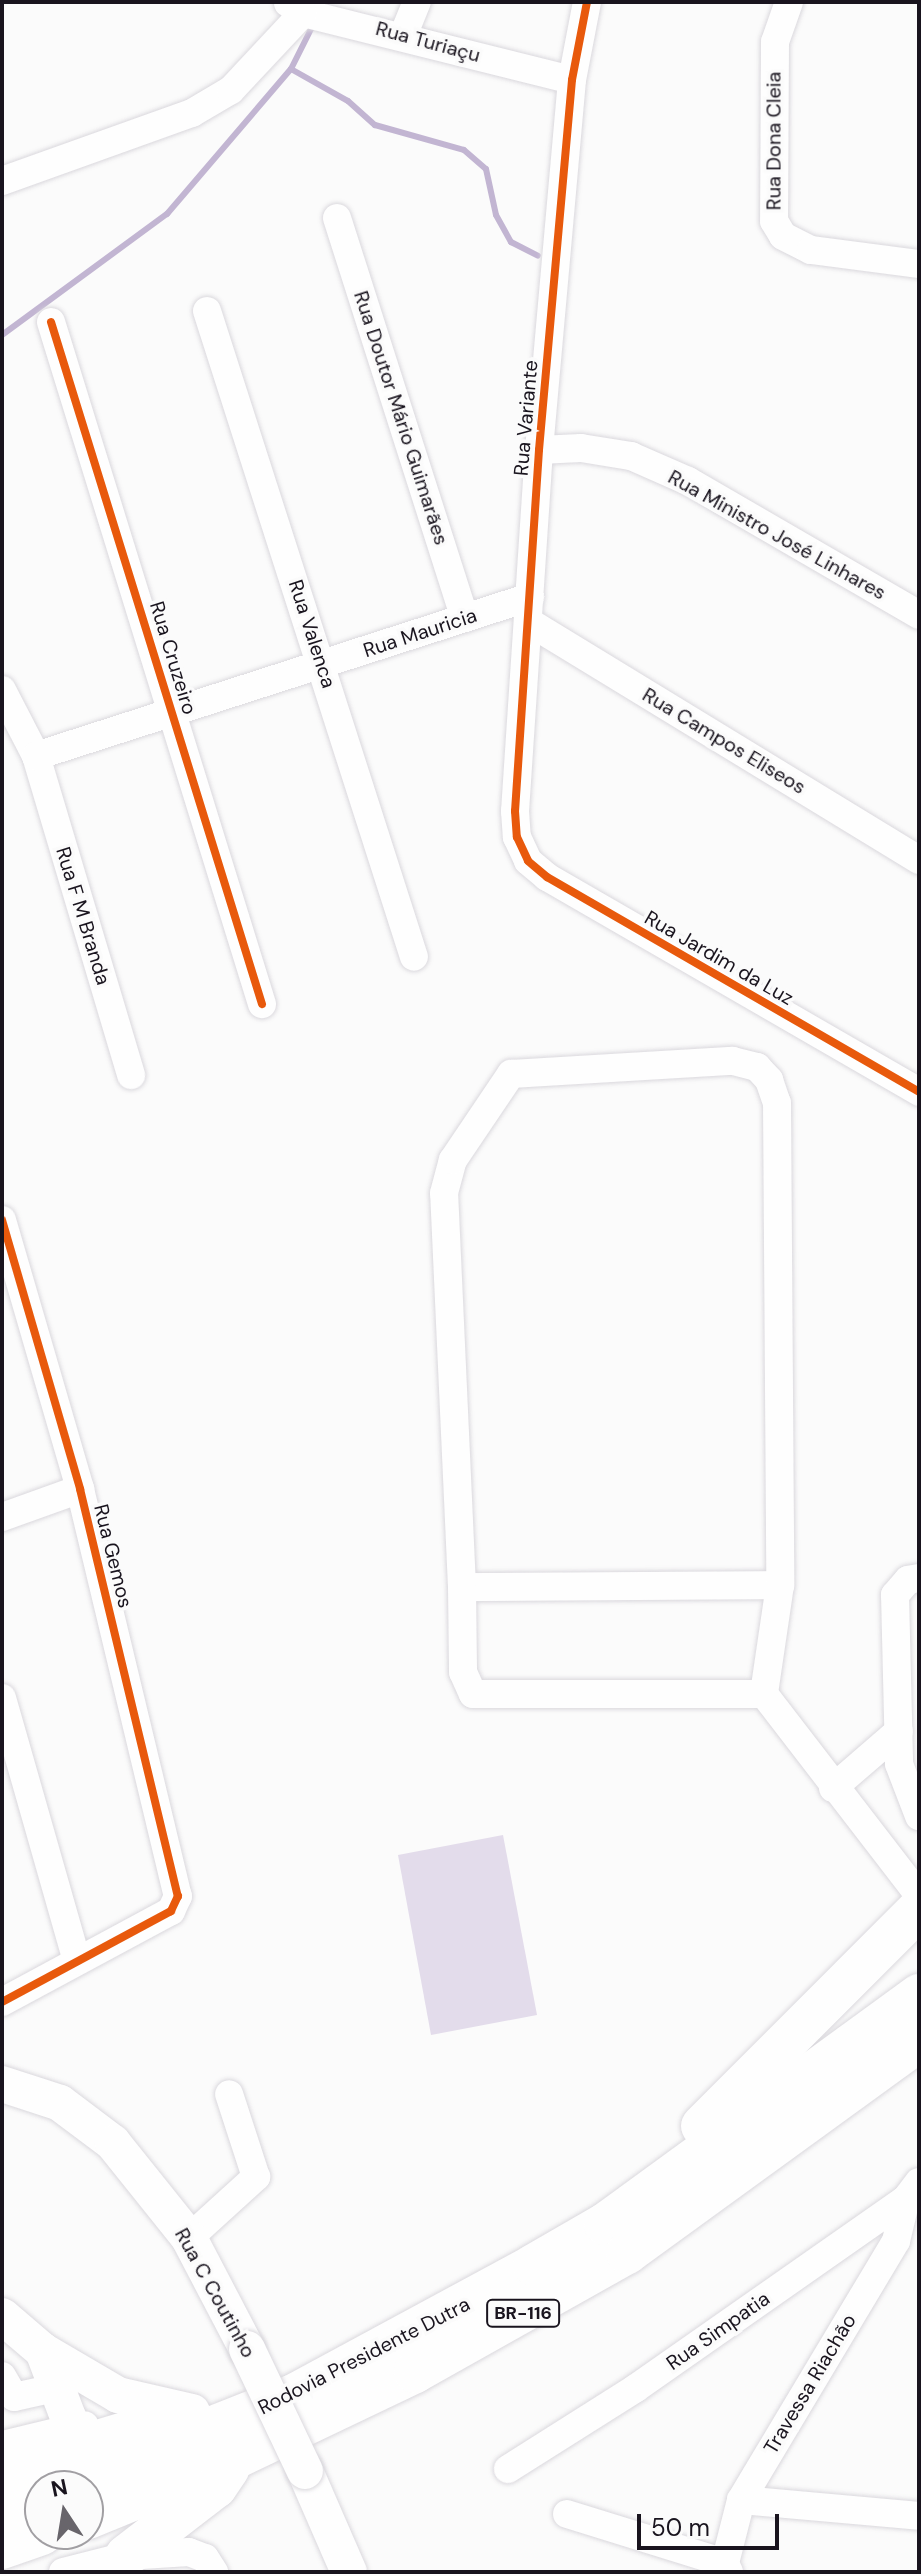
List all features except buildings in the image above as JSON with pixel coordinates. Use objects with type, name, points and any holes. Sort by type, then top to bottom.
[{"type":"highway","points":[[605,2224],[919,1909]]},
{"type":"highway","name":"Rodovia Presidente Dutra","points":[[67,2454],[260,2411],[423,2328],[605,2224],[919,1995]]},
{"type":"highway","name":"Rodovia Presidente Dutra","points":[[104,2511],[235,2458],[415,2372],[627,2253],[919,2041]]},
{"type":"highway","points":[[2,2470],[67,2454],[178,2410],[260,2411]]},
{"type":"highway","points":[[109,2564],[216,2487],[235,2458]]},
{"type":"highway","points":[[2,2506],[24,2499]]},
{"type":"highway","points":[[2,2548],[24,2540]]},
{"type":"main road","name":"Rua C Coutinho","points":[[2,2084],[60,2103],[113,2143],[189,2238],[247,2349],[349,2572]]},
{"type":"main road","points":[[2,2316],[43,2351],[118,2395],[178,2410]]},
{"type":"main road","points":[[43,2351],[59,2387],[67,2454]]},
{"type":"street","points":[[403,36],[417,2]]},
{"type":"street","name":"Rua Variante","points":[[517,837],[515,811],[539,450],[572,80],[587,2]]},
{"type":"street","name":"Rua Dona Cleia","points":[[789,2],[775,42],[774,221],[783,236],[811,250],[919,264]]},
{"type":"street","points":[[2,181],[192,113],[231,90],[308,12]]},
{"type":"street","name":"Rua Turiaçu","points":[[308,12],[572,80]]},
{"type":"street","name":"Rua Doutor Mário Guimarães","points":[[337,218],[465,618]]},
{"type":"street","name":"Rua Valenca","points":[[207,311],[414,957]]},
{"type":"street","name":"Rua Cruzeiro","points":[[51,322],[262,1004]]},
{"type":"street","name":"Rua Ministro José Linhares","points":[[539,450],[581,448],[631,456],[688,481],[919,615]]},
{"type":"street","name":"Rua Mauricia","points":[[36,756],[465,618],[530,610]]},
{"type":"street","name":"Rua Campos Eliseos","points":[[530,610],[919,860]]},
{"type":"street","name":"Rua F M Branda","points":[[2,690],[36,756],[131,1075]]},
{"type":"street","name":"Rua Jardim da Luz","points":[[517,837],[528,861],[547,877],[919,1092]]},
{"type":"street","points":[[764,1694],[473,1694],[463,1672],[444,1193],[453,1160],[511,1074],[733,1061],[757,1067],[769,1080],[777,1103],[780,1585],[764,1694],[833,1788],[919,1895]]},
{"type":"street","name":"Rua Gemos","points":[[2,1220],[80,1489],[178,1902],[171,1911],[77,1961]]},
{"type":"street","points":[[2,1517],[80,1489]]},
{"type":"street","points":[[919,1578],[908,1580],[895,1595],[906,1746],[919,1816]]},
{"type":"street","points":[[462,1587],[780,1585]]},
{"type":"street","points":[[2,1698],[77,1961],[2,2002]]},
{"type":"street","points":[[833,1788],[906,1746]]},
{"type":"street","points":[[189,2238],[256,2177],[229,2094]]},
{"type":"street","name":"Rua Simpatia","points":[[508,2469],[636,2388],[913,2191]]},
{"type":"street","name":"Travessa Riachão","points":[[727,2568],[741,2500],[896,2241],[913,2191]]},
{"type":"street","points":[[6,2391],[59,2387]]},
{"type":"street","points":[[2,2445],[67,2454]]},
{"type":"street","points":[[741,2500],[919,2516]]},
{"type":"street","points":[[567,2514],[727,2568]]},
{"type":"street","points":[[63,2572],[189,2552],[205,2558],[214,2572]]},
{"type":"shaded area","points":[[503,1835],[537,2015],[431,2035],[398,1855]]},
{"type":"waterway","points":[[2,335],[167,214],[291,69],[314,23]]},
{"type":"waterway","points":[[291,69],[348,101],[375,125],[464,150],[486,169],[496,215],[511,242],[538,256]]},
{"type":"cycle path","points":[[587,2],[572,80],[539,450],[515,811],[517,837],[528,861],[547,877],[919,1092]]},
{"type":"cycle path","points":[[51,322],[262,1004]]},
{"type":"cycle path","points":[[2,1220],[80,1489],[178,1896],[171,1911],[2,2002]]}]
